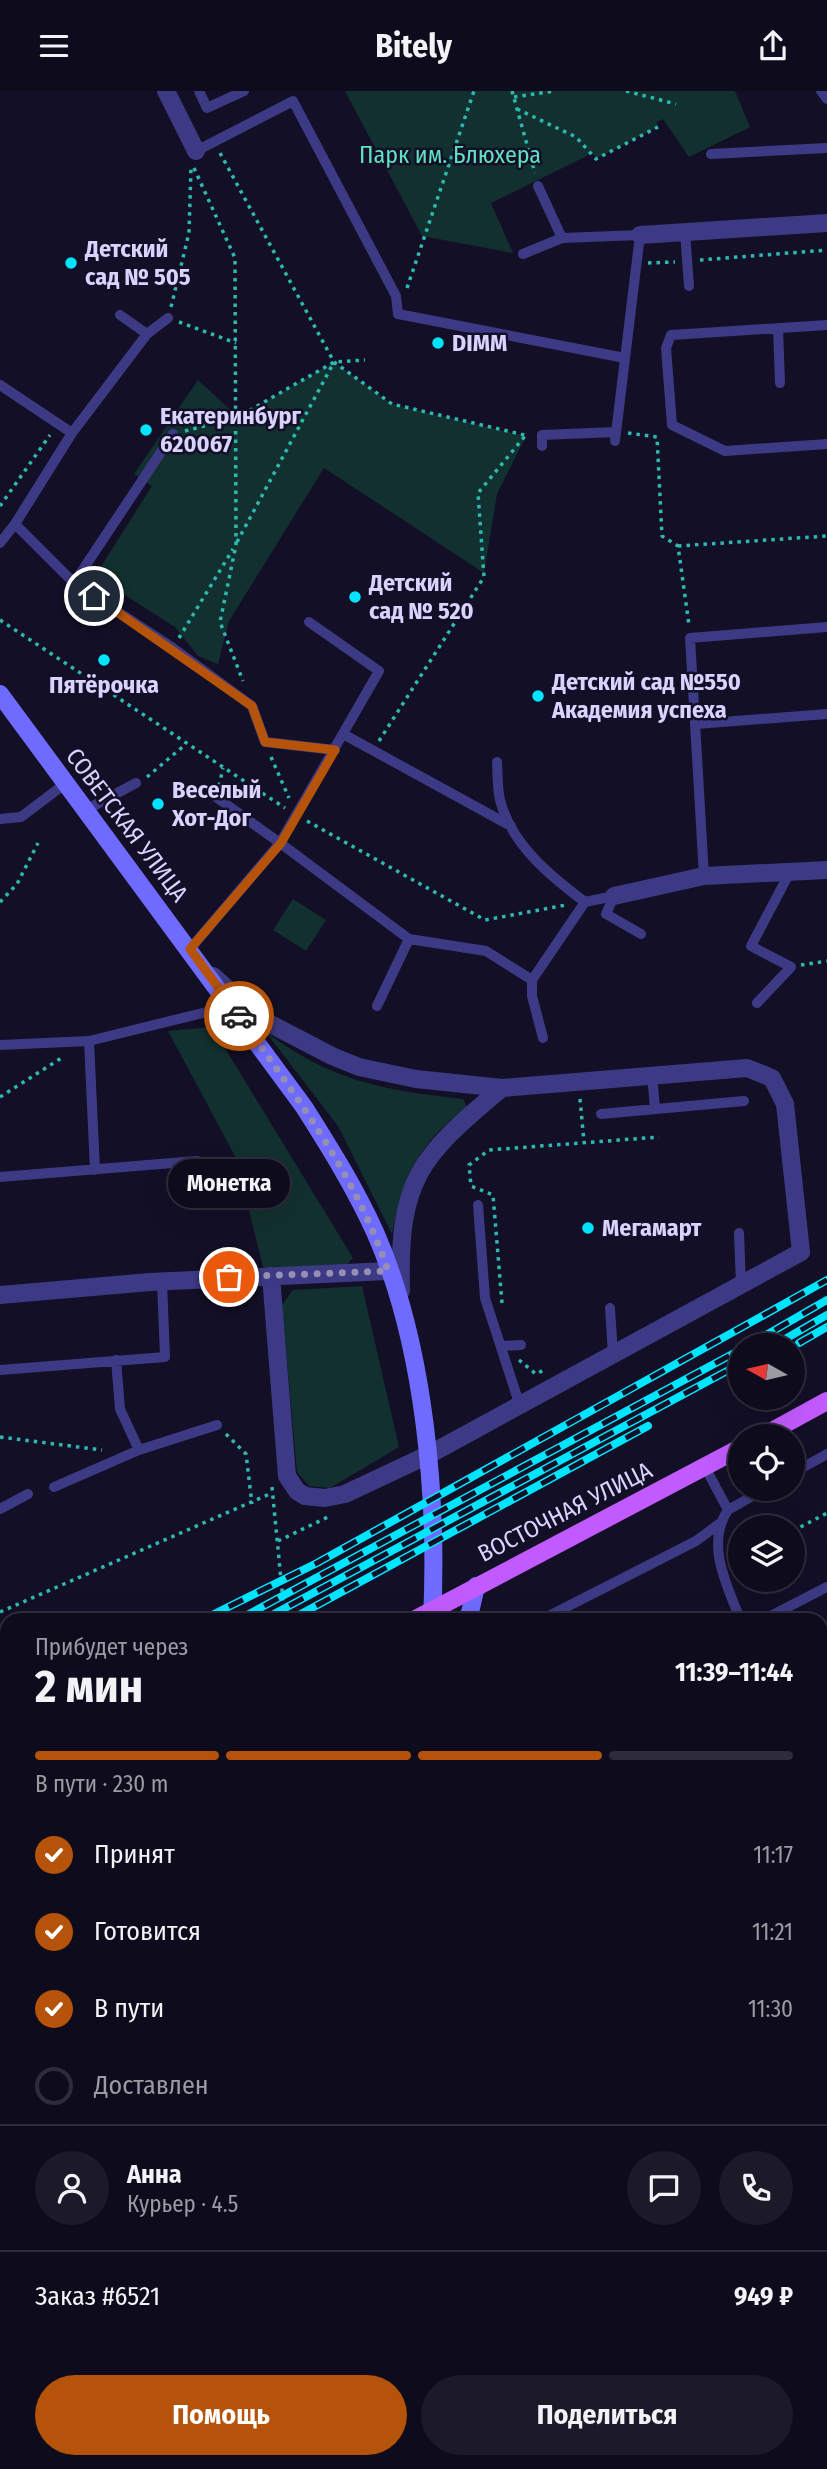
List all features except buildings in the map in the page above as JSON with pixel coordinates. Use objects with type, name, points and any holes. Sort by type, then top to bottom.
[{"type":"main road","name":"СОВЕТСКАЯ УЛИЦА","points":[[0,694],[84,811],[232,1006],[343,1168],[376,1234],[401,1309],[422,1407],[432,1491],[432,1613]]},
{"type":"main road","points":[[785,1424],[827,1401]]},
{"type":"main road","name":"ВОСТОЧНАЯ УЛИЦА","points":[[427,1613],[728,1455]]},
{"type":"main road","points":[[470,1613],[476,1586]]},
{"type":"street","points":[[166,91],[196,151]]},
{"type":"street","points":[[640,235],[827,223]]},
{"type":"street","points":[[614,896],[704,876],[827,870]]},
{"type":"street","points":[[205,969],[260,1018],[332,1056],[359,1067],[415,1079],[502,1088],[747,1068],[772,1077],[785,1104],[801,1252],[432,1453],[345,1494],[324,1498],[305,1496],[297,1491],[287,1476],[271,1276]]},
{"type":"street","points":[[401,1309],[400,1245],[404,1209],[416,1177],[436,1147],[502,1088]]},
{"type":"street","points":[[0,1295],[162,1282],[388,1271]]},
{"type":"street","points":[[760,2469],[768,2469]]},
{"type":"lane","points":[[199,91],[208,108],[244,91]]},
{"type":"lane","points":[[821,91],[827,99]]},
{"type":"lane","points":[[196,151],[293,101],[396,296],[398,314],[625,358]]},
{"type":"lane","points":[[711,154],[827,148]]},
{"type":"lane","points":[[538,186],[562,237]]},
{"type":"lane","points":[[685,232],[689,286]]},
{"type":"lane","points":[[523,254],[562,237],[640,235],[615,436],[542,441]]},
{"type":"lane","points":[[120,315],[147,334]]},
{"type":"lane","points":[[0,543],[15,524],[72,433],[147,334],[168,318]]},
{"type":"lane","points":[[827,325],[671,335],[666,348],[672,425],[725,451],[827,444]]},
{"type":"lane","points":[[778,328],[780,383]]},
{"type":"lane","points":[[0,384],[72,433]]},
{"type":"lane","points":[[74,583],[173,434]]},
{"type":"lane","points":[[15,524],[74,583],[252,706],[265,742],[335,750]]},
{"type":"lane","points":[[190,949],[281,843],[379,671],[309,622]]},
{"type":"lane","points":[[704,876],[690,638],[827,627]]},
{"type":"lane","points":[[696,724],[827,714]]},
{"type":"lane","points":[[343,734],[511,826]]},
{"type":"lane","points":[[497,762],[500,799],[511,826],[533,857],[585,902]]},
{"type":"lane","points":[[0,819],[21,817],[66,783]]},
{"type":"lane","points":[[84,811],[136,783]]},
{"type":"lane","points":[[216,797],[409,939],[486,950],[531,980]]},
{"type":"lane","points":[[757,1003],[791,967],[751,946],[790,871]]},
{"type":"lane","points":[[542,1038],[531,980],[585,902],[614,896]]},
{"type":"lane","points":[[614,896],[606,914],[641,935]]},
{"type":"lane","points":[[377,1006],[409,939]]},
{"type":"lane","points":[[0,1045],[89,1041],[232,1006]]},
{"type":"lane","points":[[89,1041],[95,1170]]},
{"type":"lane","points":[[652,1074],[655,1109]]},
{"type":"lane","points":[[601,1114],[744,1101]]},
{"type":"lane","points":[[0,1177],[197,1161]]},
{"type":"lane","points":[[478,1205],[485,1298],[520,1406]]},
{"type":"lane","points":[[739,1233],[741,1285]]},
{"type":"lane","points":[[0,1370],[165,1357],[162,1282]]},
{"type":"lane","points":[[610,1308],[613,1355]]},
{"type":"lane","points":[[502,1346],[518,1345]]},
{"type":"lane","points":[[116,1360],[120,1409],[135,1452]]},
{"type":"lane","points":[[54,1487],[135,1452],[217,1425]]},
{"type":"lane","points":[[805,1466],[827,1454]]},
{"type":"lane","points":[[705,1467],[728,1510]]},
{"type":"lane","points":[[0,1509],[28,1494]]},
{"type":"lane","points":[[555,1613],[696,1541],[719,1524],[728,1510],[744,1501]]},
{"type":"lane","points":[[719,1524],[720,1570],[738,1613]]},
{"type":"lane","points":[[777,1613],[827,1587]]},
{"type":"path","points":[[410,279],[474,91]]},
{"type":"path","points":[[512,91],[538,186]]},
{"type":"path","points":[[514,97],[554,91]]},
{"type":"path","points":[[626,91],[676,104]]},
{"type":"path","points":[[517,109],[576,137],[596,159],[658,127]]},
{"type":"path","points":[[196,151],[220,153],[334,362],[392,404],[542,441]]},
{"type":"path","points":[[236,343],[168,318],[189,233],[191,161],[235,258],[237,418],[236,545],[220,622],[252,706]]},
{"type":"path","points":[[636,264],[827,250]]},
{"type":"path","points":[[173,434],[237,418],[334,362],[365,360]]},
{"type":"path","points":[[173,649],[236,545],[334,362]]},
{"type":"path","points":[[0,506],[53,431]]},
{"type":"path","points":[[372,751],[484,577],[478,493],[526,436]]},
{"type":"path","points":[[615,436],[657,437],[662,536],[678,546],[827,537]]},
{"type":"path","points":[[678,546],[690,638]]},
{"type":"path","points":[[0,620],[298,816],[485,920],[585,902]]},
{"type":"path","points":[[265,742],[298,816]]},
{"type":"path","points":[[136,783],[151,775],[187,744]]},
{"type":"path","points":[[0,902],[18,884],[38,843]]},
{"type":"path","points":[[791,967],[827,961]]},
{"type":"path","points":[[0,1097],[89,1041]]},
{"type":"path","points":[[579,1094],[584,1142]]},
{"type":"path","points":[[505,1312],[493,1195],[471,1186],[469,1165],[489,1150],[659,1137]]},
{"type":"path","points":[[518,1345],[518,1359],[536,1374],[548,1368]]},
{"type":"path","points":[[217,1425],[246,1454],[252,1504]]},
{"type":"path","points":[[0,1437],[135,1452]]},
{"type":"path","points":[[0,1612],[272,1493]]},
{"type":"path","points":[[805,1525],[827,1513]]},
{"type":"path","points":[[278,1545],[284,1613]]},
{"type":"green space","name":"Парк им. Блюхера","points":[[345,91],[735,91],[750,127],[689,157],[663,119],[657,122],[658,127],[596,159],[593,153],[491,203],[513,253],[422,236]]},
{"type":"green space","points":[[334,362],[392,404],[526,436],[497,494],[484,573],[324,468],[229,621],[218,664],[198,656],[175,627],[95,576],[152,486],[134,474],[198,380],[238,417]]},
{"type":"green space","points":[[293,899],[326,920],[306,951],[273,930]]},
{"type":"green space","points":[[212,1027],[353,1258],[344,1268],[264,1271],[236,1158],[168,1031]]},
{"type":"green space","points":[[265,1031],[312,1061],[358,1080],[407,1092],[463,1099],[467,1107],[450,1120],[425,1147],[408,1177],[392,1234],[338,1126]]},
{"type":"green space","points":[[362,1286],[399,1447],[330,1488],[309,1486],[297,1472],[282,1305],[293,1290]]},
{"type":"railway","points":[[216,1613],[317,1563],[827,1280]]},
{"type":"railway","points":[[770,1333],[827,1300]]},
{"type":"railway","points":[[796,1333],[827,1315]]},
{"type":"railway","points":[[805,1340],[827,1327]]},
{"type":"railway","points":[[251,1613],[728,1356]]},
{"type":"railway","points":[[276,1613],[728,1370]]},
{"type":"railway","points":[[303,1613],[648,1426]]},
{"type":"way so far","points":[[229,1277],[388,1271],[376,1234],[343,1168],[304,1107],[239,1016]]},
{"type":"place","name":"Детский сад № 505","points":[[71,263]]},
{"type":"place","name":"DIMM","points":[[438,343]]},
{"type":"place","name":"Екатеринбург 620067","points":[[146,430]]},
{"type":"place","name":"Детский сад № 520","points":[[355,597]]},
{"type":"place","name":"Пятёрочка","points":[[104,660]]},
{"type":"place","name":"Детский сад №550 Академия успеха","points":[[538,696]]},
{"type":"place","name":"Веселый Хот-Дог","points":[[158,804]]},
{"type":"place","name":"Мегамарт","points":[[588,1228]]},
{"type":"place","name":"Монетка","points":[[229,1277]]},
{"type":"route","points":[[94,596],[252,706],[265,742],[335,750],[281,843],[190,949],[239,1016]]}]
